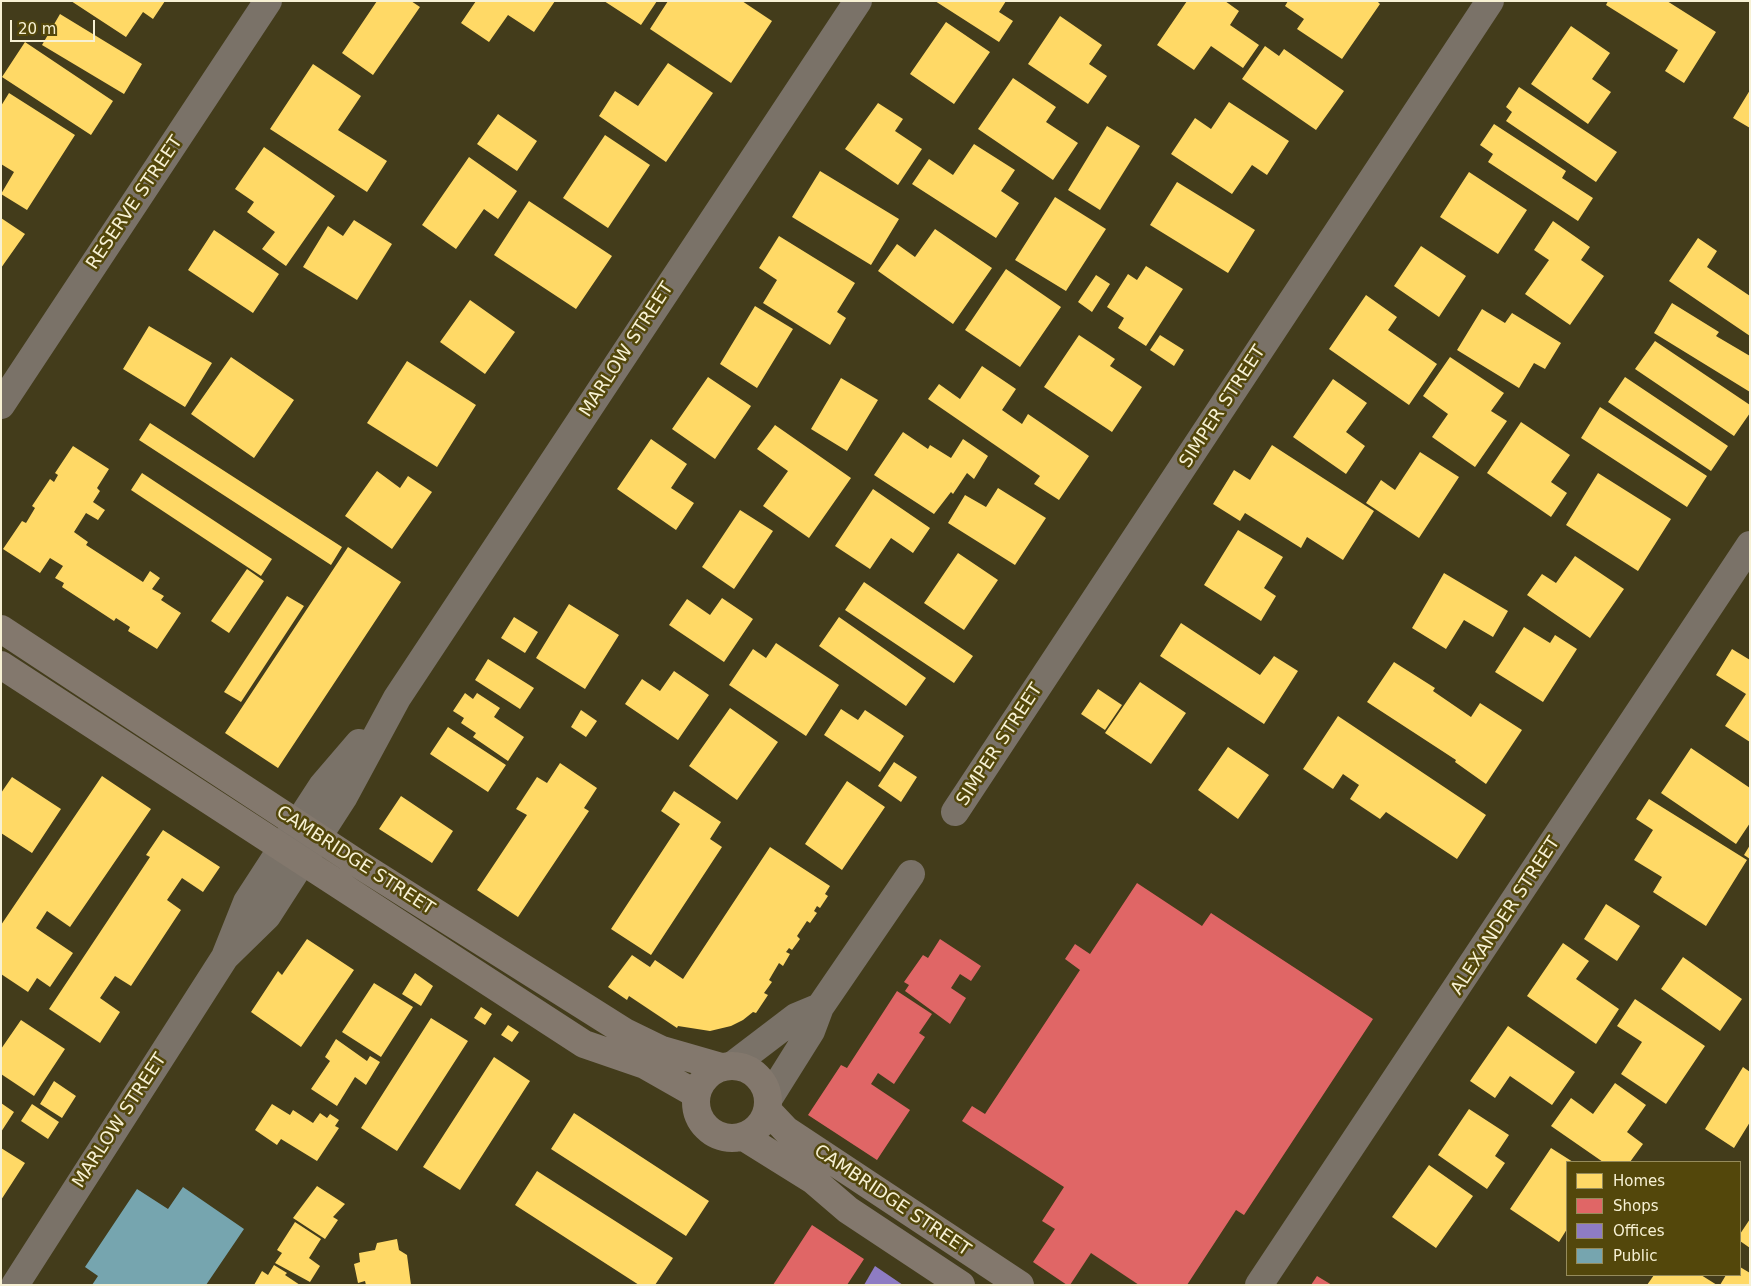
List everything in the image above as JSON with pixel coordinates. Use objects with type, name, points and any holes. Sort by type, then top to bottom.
[{"type":"main road","name":"CAMBRIDGE STREET","points":[[1,629],[308,831],[625,1032],[662,1050],[727,1066]]},
{"type":"main road","name":"CAMBRIDGE STREET","points":[[1,665],[584,1044],[645,1066],[696,1094]]},
{"type":"main road","points":[[727,1066],[750,1070],[762,1082],[768,1104],[759,1127],[744,1137],[725,1138],[708,1130],[700,1119],[696,1107],[696,1094],[701,1082],[710,1073],[727,1066]]},
{"type":"main road","name":"CAMBRIDGE STREET","points":[[768,1104],[786,1130],[894,1204],[1020,1285]]},
{"type":"main road","name":"CAMBRIDGE STREET","points":[[744,1137],[813,1180],[848,1210],[961,1285]]},
{"type":"street","name":"RESERVE STREET","points":[[1,405],[268,1]]},
{"type":"street","name":"MARLOW STREET","points":[[14,1285],[225,957],[267,916],[292,855],[308,831],[323,785],[397,698],[858,1]]},
{"type":"street","name":"SIMPER STREET","points":[[955,812],[1490,1]]},
{"type":"street","name":"ALEXANDER STREET","points":[[1259,1285],[1750,545]]},
{"type":"street","points":[[768,1104],[811,1031],[820,1007],[911,874]]},
{"type":"street","points":[[727,1066],[796,1017],[820,1007]]},
{"type":"building: Homes","points":[[71,1],[165,1],[153,19],[143,12],[126,37]]},
{"type":"building: Homes","points":[[377,1],[411,1],[420,7],[373,75],[342,53]]},
{"type":"building: Homes","points":[[476,1],[555,1],[534,32],[508,15],[489,42],[461,23]]},
{"type":"building: Homes","points":[[604,1],[657,1],[641,25]]},
{"type":"building: Homes","points":[[668,1],[742,1],[772,21],[731,83],[650,29]]},
{"type":"building: Homes","points":[[935,1],[1006,1],[999,12],[1013,21],[999,42]]},
{"type":"building: Homes","points":[[1187,1],[1225,1],[1239,11],[1230,25],[1259,45],[1243,68],[1211,46],[1194,70],[1157,45]]},
{"type":"building: Homes","points":[[1288,1],[1377,1],[1380,4],[1342,59],[1297,29],[1304,19],[1285,6]]},
{"type":"building: Homes","points":[[1608,1],[1667,1],[1716,32],[1684,83],[1665,71],[1678,50],[1606,5]]},
{"type":"building: Homes","points":[[60,14],[142,64],[124,94],[42,45]]},
{"type":"building: Homes","points":[[1060,16],[1102,45],[1089,64],[1107,76],[1088,104],[1028,64]]},
{"type":"building: Homes","points":[[946,22],[990,52],[954,104],[910,74]]},
{"type":"building: Homes","points":[[1571,26],[1610,53],[1592,79],[1611,92],[1588,124],[1531,84]]},
{"type":"building: Homes","points":[[25,42],[113,101],[91,135],[2,77]]},
{"type":"building: Homes","points":[[1265,46],[1279,56],[1284,49],[1344,91],[1316,130],[1242,79]]},
{"type":"building: Homes","points":[[668,63],[713,93],[666,162],[599,116],[615,91],[638,106]]},
{"type":"building: Homes","points":[[313,64],[361,96],[338,130],[387,161],[367,192],[270,129]]},
{"type":"building: Homes","points":[[1013,78],[1056,107],[1046,122],[1078,143],[1053,180],[978,129]]},
{"type":"building: Homes","points":[[1519,87],[1617,152],[1596,182],[1506,121],[1512,112],[1506,107]]},
{"type":"building: Homes","points":[[1750,90],[1750,128],[1733,118]]},
{"type":"building: Homes","points":[[9,93],[75,135],[27,210],[1,194],[14,172],[1,164],[1,106]]},
{"type":"building: Homes","points":[[1229,102],[1289,141],[1267,175],[1252,165],[1232,194],[1171,154],[1195,118],[1211,129]]},
{"type":"building: Homes","points":[[878,103],[903,119],[895,131],[922,149],[898,185],[845,149]]},
{"type":"building: Homes","points":[[498,114],[537,141],[517,171],[477,144]]},
{"type":"building: Homes","points":[[1494,124],[1566,171],[1562,178],[1593,198],[1578,221],[1488,162],[1493,154],[1480,145]]},
{"type":"building: Homes","points":[[1107,126],[1140,146],[1100,210],[1068,190]]},
{"type":"building: Homes","points":[[605,135],[650,165],[608,228],[563,198]]},
{"type":"building: Homes","points":[[974,144],[1015,170],[1001,191],[1019,203],[996,238],[912,184],[929,159],[953,175]]},
{"type":"building: Homes","points":[[264,147],[335,196],[286,266],[262,249],[275,232],[247,212],[254,202],[235,189]]},
{"type":"building: Homes","points":[[469,157],[517,191],[498,219],[484,209],[456,249],[422,225]]},
{"type":"building: Homes","points":[[820,171],[899,219],[871,265],[792,217]]},
{"type":"building: Homes","points":[[1469,172],[1527,210],[1498,254],[1440,217]]},
{"type":"building: Homes","points":[[1177,182],[1255,230],[1228,273],[1150,225]]},
{"type":"building: Homes","points":[[1055,197],[1106,229],[1066,291],[1015,260]]},
{"type":"building: Homes","points":[[529,201],[612,256],[576,309],[494,255]]},
{"type":"building: Homes","points":[[1,218],[25,234],[1,268]]},
{"type":"building: Homes","points":[[354,220],[392,244],[357,300],[303,267],[328,226],[343,236]]},
{"type":"building: Homes","points":[[1553,221],[1590,247],[1581,260],[1604,276],[1570,325],[1525,294],[1549,260],[1534,250]]},
{"type":"building: Homes","points":[[935,229],[992,268],[953,324],[878,271],[897,244],[915,257]]},
{"type":"building: Homes","points":[[214,230],[279,274],[253,313],[188,270]]},
{"type":"building: Homes","points":[[779,236],[855,283],[837,312],[846,318],[830,345],[763,303],[777,280],[759,268]]},
{"type":"building: Homes","points":[[1698,238],[1717,251],[1707,267],[1750,296],[1750,336],[1669,281]]},
{"type":"building: Homes","points":[[1421,246],[1466,276],[1439,317],[1394,286]]},
{"type":"building: Homes","points":[[1146,266],[1183,289],[1146,346],[1118,328],[1124,318],[1107,307],[1128,274],[1137,280]]},
{"type":"building: Homes","points":[[1006,269],[1061,307],[1020,367],[965,330]]},
{"type":"building: Homes","points":[[1096,275],[1110,284],[1092,312],[1078,302]]},
{"type":"building: Homes","points":[[1366,295],[1397,317],[1388,330],[1437,364],[1409,405],[1329,349]]},
{"type":"building: Homes","points":[[470,300],[515,332],[485,374],[440,342]]},
{"type":"building: Homes","points":[[1672,303],[1719,332],[1716,336],[1750,356],[1750,392],[1654,333]]},
{"type":"building: Homes","points":[[755,306],[793,329],[757,388],[720,364]]},
{"type":"building: Homes","points":[[1482,309],[1505,323],[1512,313],[1561,343],[1545,369],[1534,363],[1519,388],[1457,350]]},
{"type":"building: Homes","points":[[149,326],[212,363],[185,407],[123,369]]},
{"type":"building: Homes","points":[[1079,335],[1115,359],[1110,366],[1142,387],[1112,432],[1044,387]]},
{"type":"building: Homes","points":[[1160,335],[1184,350],[1174,366],[1150,350]]},
{"type":"building: Homes","points":[[1655,341],[1750,405],[1750,413],[1734,436],[1635,369]]},
{"type":"building: Homes","points":[[231,357],[294,400],[254,458],[191,414]]},
{"type":"building: Homes","points":[[1450,357],[1504,393],[1491,411],[1507,421],[1475,467],[1432,437],[1448,414],[1423,396]]},
{"type":"building: Homes","points":[[407,361],[476,405],[437,467],[367,423]]},
{"type":"building: Homes","points":[[982,366],[1016,389],[1002,410],[1022,424],[1028,414],[1089,456],[1059,500],[1034,484],[1040,476],[928,399],[939,384],[960,399]]},
{"type":"building: Homes","points":[[708,377],[751,406],[715,459],[672,429]]},
{"type":"building: Homes","points":[[1625,377],[1728,446],[1711,471],[1608,402]]},
{"type":"building: Homes","points":[[841,378],[878,400],[847,451],[811,429]]},
{"type":"building: Homes","points":[[1333,379],[1367,403],[1346,432],[1365,446],[1346,474],[1293,437]]},
{"type":"building: Homes","points":[[1600,407],[1707,476],[1687,507],[1581,438]]},
{"type":"building: Homes","points":[[1521,422],[1570,455],[1551,482],[1567,493],[1551,517],[1487,473]]},
{"type":"building: Homes","points":[[150,423],[342,547],[331,565],[139,440]]},
{"type":"building: Homes","points":[[775,425],[851,478],[809,538],[763,506],[788,471],[757,449]]},
{"type":"building: Homes","points":[[903,432],[928,449],[930,445],[951,458],[963,439],[988,456],[974,479],[967,473],[953,494],[951,492],[934,514],[874,475]]},
{"type":"building: Homes","points":[[651,439],[687,464],[671,488],[694,503],[676,530],[617,489]]},
{"type":"building: Homes","points":[[1272,445],[1374,511],[1343,560],[1307,537],[1301,548],[1245,513],[1240,521],[1213,504],[1234,470],[1250,480]]},
{"type":"building: Homes","points":[[73,446],[109,469],[97,488],[100,491],[93,502],[105,510],[98,520],[86,513],[74,532],[88,542],[86,545],[143,582],[150,571],[160,578],[152,589],[164,596],[161,600],[181,613],[157,649],[128,631],[130,627],[116,618],[114,621],[62,587],[64,583],[55,578],[63,566],[50,558],[40,573],[3,549],[22,521],[26,523],[35,508],[32,506],[50,479],[54,482],[58,475],[55,473]]},
{"type":"building: Homes","points":[[1420,452],[1459,477],[1419,538],[1366,503],[1381,480],[1395,490]]},
{"type":"building: Homes","points":[[377,471],[400,488],[408,476],[432,492],[392,549],[345,516]]},
{"type":"building: Homes","points":[[142,473],[272,559],[261,576],[131,490]]},
{"type":"building: Homes","points":[[1598,473],[1671,519],[1638,571],[1566,525]]},
{"type":"building: Homes","points":[[998,488],[1046,518],[1015,565],[948,523],[965,495],[986,507]]},
{"type":"building: Homes","points":[[873,489],[930,528],[913,553],[891,538],[870,569],[835,546]]},
{"type":"building: Homes","points":[[740,510],[773,531],[734,589],[702,567]]},
{"type":"building: Homes","points":[[1238,530],[1283,557],[1264,588],[1276,596],[1261,621],[1204,585]]},
{"type":"building: Homes","points":[[348,547],[401,582],[278,768],[225,733]]},
{"type":"building: Homes","points":[[958,553],[998,580],[964,630],[924,603]]},
{"type":"building: Homes","points":[[1575,556],[1624,589],[1590,638],[1527,595],[1542,574],[1556,583]]},
{"type":"building: Homes","points":[[247,569],[264,581],[229,633],[211,621]]},
{"type":"building: Homes","points":[[1444,573],[1508,611],[1493,637],[1464,620],[1446,649],[1412,628]]},
{"type":"building: Homes","points":[[864,582],[973,656],[954,683],[845,610]]},
{"type":"building: Homes","points":[[287,596],[304,606],[241,702],[224,692]]},
{"type":"building: Homes","points":[[722,598],[753,619],[724,662],[669,625],[687,599],[710,615]]},
{"type":"building: Homes","points":[[569,604],[619,635],[585,689],[536,658]]},
{"type":"building: Homes","points":[[514,617],[538,632],[525,653],[501,638]]},
{"type":"building: Homes","points":[[839,617],[926,678],[906,706],[819,646]]},
{"type":"building: Homes","points":[[1181,623],[1260,675],[1274,656],[1298,671],[1264,724],[1160,656]]},
{"type":"building: Homes","points":[[1524,627],[1550,643],[1555,635],[1577,649],[1543,702],[1495,672]]},
{"type":"building: Homes","points":[[776,643],[839,685],[806,736],[729,685],[753,649],[766,658]]},
{"type":"building: Homes","points":[[1732,649],[1750,660],[1750,742],[1725,726],[1746,694],[1716,675]]},
{"type":"building: Homes","points":[[488,659],[534,688],[520,709],[475,680]]},
{"type":"building: Homes","points":[[1394,662],[1435,688],[1433,691],[1471,717],[1480,703],[1522,730],[1486,784],[1455,762],[1456,760],[1367,702]]},
{"type":"building: Homes","points":[[674,671],[709,695],[678,740],[625,704],[642,679],[660,691]]},
{"type":"building: Homes","points":[[1140,682],[1186,713],[1151,764],[1105,733]]},
{"type":"building: Homes","points":[[1098,689],[1122,705],[1105,730],[1081,714]]},
{"type":"building: Homes","points":[[465,693],[473,699],[477,693],[500,708],[494,717],[524,737],[508,761],[473,737],[476,733],[461,723],[464,718],[453,711]]},
{"type":"building: Homes","points":[[730,708],[778,742],[737,800],[689,766]]},
{"type":"building: Homes","points":[[841,709],[858,720],[865,710],[904,736],[880,772],[824,735]]},
{"type":"building: Homes","points":[[581,710],[597,721],[586,737],[571,727]]},
{"type":"building: Homes","points":[[1338,716],[1486,815],[1457,859],[1386,812],[1380,819],[1350,799],[1359,785],[1343,774],[1333,789],[1303,769]]},
{"type":"building: Homes","points":[[448,727],[506,765],[488,792],[430,754]]},
{"type":"building: Homes","points":[[1228,747],[1269,775],[1238,819],[1198,790]]},
{"type":"building: Homes","points":[[1691,748],[1750,788],[1750,823],[1736,844],[1661,793]]},
{"type":"building: Homes","points":[[894,762],[917,777],[901,802],[878,786]]},
{"type":"building: Homes","points":[[560,763],[597,788],[584,808],[589,811],[518,917],[477,890],[527,815],[516,809],[537,777],[547,783]]},
{"type":"building: Homes","points":[[102,776],[151,809],[70,927],[47,911],[36,928],[73,953],[50,987],[37,978],[28,992],[1,974],[1,925]]},
{"type":"building: Homes","points":[[12,777],[61,809],[32,853],[1,833],[1,793]]},
{"type":"building: Homes","points":[[847,781],[885,807],[842,870],[805,844]]},
{"type":"building: Homes","points":[[674,791],[721,822],[710,839],[722,847],[651,955],[611,929],[680,824],[661,811]]},
{"type":"building: Homes","points":[[401,796],[453,831],[432,863],[379,829]]},
{"type":"building: Homes","points":[[1649,799],[1747,860],[1706,926],[1653,892],[1662,877],[1634,860],[1653,830],[1636,819]]},
{"type":"building: Homes","points":[[163,830],[220,867],[203,892],[182,878],[167,900],[181,910],[131,986],[115,976],[100,998],[120,1012],[100,1043],[49,1009],[150,857],[146,855]]},
{"type":"building: Homes","points":[[1750,845],[1750,859],[1744,855]]},
{"type":"building: Homes","points":[[770,847],[830,886],[825,894],[828,896],[820,908],[817,906],[814,911],[817,913],[810,923],[807,921],[797,936],[800,939],[792,950],[789,948],[786,952],[790,954],[783,966],[779,963],[769,980],[772,982],[764,993],[768,995],[756,1013],[753,1012],[731,1026],[710,1031],[678,1026],[677,1028],[629,996],[627,1000],[608,987],[632,955],[650,967],[655,960],[683,979]]},
{"type":"building: Homes","points":[[1606,904],[1640,926],[1617,961],[1584,939]]},
{"type":"building: Homes","points":[[307,939],[354,970],[301,1047],[251,1012],[278,971],[282,975]]},
{"type":"building: Homes","points":[[1563,943],[1589,961],[1576,979],[1619,1009],[1596,1044],[1527,996]]},
{"type":"building: Homes","points":[[1683,957],[1742,999],[1720,1031],[1661,989]]},
{"type":"building: Homes","points":[[415,973],[433,986],[421,1006],[402,994]]},
{"type":"building: Homes","points":[[374,983],[413,1007],[381,1057],[342,1032]]},
{"type":"building: Homes","points":[[1635,999],[1705,1046],[1666,1104],[1621,1074],[1642,1042],[1617,1026]]},
{"type":"building: Homes","points":[[481,1007],[492,1014],[485,1025],[474,1018]]},
{"type":"building: Homes","points":[[431,1018],[468,1041],[397,1151],[361,1128]]},
{"type":"building: Homes","points":[[21,1020],[65,1049],[34,1096],[1,1074],[1,1049]]},
{"type":"building: Homes","points":[[508,1025],[519,1032],[512,1042],[501,1035]]},
{"type":"building: Homes","points":[[1508,1026],[1575,1072],[1552,1105],[1510,1076],[1495,1098],[1470,1081]]},
{"type":"building: Homes","points":[[336,1039],[367,1061],[370,1056],[380,1062],[366,1085],[355,1077],[337,1106],[311,1089],[330,1061],[325,1057]]},
{"type":"building: Homes","points":[[494,1057],[530,1081],[460,1190],[423,1167]]},
{"type":"building: Homes","points":[[1743,1067],[1750,1072],[1750,1122],[1734,1148],[1705,1129]]},
{"type":"building: Homes","points":[[54,1081],[76,1096],[62,1118],[40,1104]]},
{"type":"building: Homes","points":[[1615,1083],[1646,1105],[1627,1132],[1643,1144],[1631,1161],[1602,1161],[1551,1126],[1571,1098],[1593,1114]]},
{"type":"building: Homes","points":[[1,1103],[14,1112],[1,1132]]},
{"type":"building: Homes","points":[[32,1104],[59,1122],[48,1139],[21,1121]]},
{"type":"building: Homes","points":[[272,1104],[290,1115],[293,1110],[313,1123],[320,1113],[327,1118],[330,1114],[339,1120],[335,1126],[339,1128],[317,1161],[281,1139],[277,1145],[255,1130]]},
{"type":"building: Homes","points":[[1469,1109],[1509,1135],[1495,1156],[1505,1163],[1487,1189],[1438,1155]]},
{"type":"building: Homes","points":[[574,1113],[709,1201],[686,1236],[551,1149]]},
{"type":"building: Homes","points":[[1,1148],[25,1163],[1,1200]]},
{"type":"building: Homes","points":[[1551,1148],[1571,1161],[1566,1161],[1566,1231],[1559,1242],[1510,1209]]},
{"type":"building: Homes","points":[[1429,1165],[1473,1196],[1436,1248],[1392,1217]]},
{"type":"building: Homes","points":[[537,1171],[673,1258],[655,1285],[639,1285],[515,1205]]},
{"type":"building: Homes","points":[[317,1186],[345,1204],[333,1217],[338,1220],[325,1239],[293,1218]]},
{"type":"building: Homes","points":[[1750,1219],[1750,1248],[1741,1242],[1741,1232]]},
{"type":"building: Homes","points":[[295,1222],[321,1239],[309,1258],[320,1266],[310,1282],[275,1263],[282,1253],[277,1250]]},
{"type":"building: Homes","points":[[397,1239],[399,1250],[407,1255],[411,1285],[366,1285],[365,1281],[358,1283],[354,1264],[360,1262],[359,1253],[375,1250],[377,1243]]},
{"type":"building: Homes","points":[[274,1265],[287,1273],[285,1275],[300,1285],[254,1285],[262,1271],[268,1275]]},
{"type":"building: Homes","points":[[1741,1268],[1750,1273],[1750,1285],[1720,1285],[1725,1276],[1741,1276]]},
{"type":"building: Homes","points":[[1653,1276],[1703,1276],[1717,1285],[1647,1285]]},
{"type":"building: Shops","points":[[1137,883],[1202,926],[1211,913],[1373,1019],[1244,1215],[1236,1210],[1187,1285],[1139,1285],[1091,1253],[1070,1285],[1067,1285],[1033,1262],[1055,1229],[1042,1221],[1064,1187],[962,1121],[972,1106],[985,1114],[1080,970],[1065,959],[1075,944],[1090,954]]},
{"type":"building: Shops","points":[[940,939],[981,966],[971,981],[960,974],[951,988],[966,998],[950,1024],[905,991],[909,985],[904,982],[923,955],[928,958]]},
{"type":"building: Shops","points":[[897,991],[932,1014],[919,1033],[925,1037],[894,1084],[878,1073],[871,1084],[910,1110],[877,1160],[808,1115],[841,1065],[847,1068]]},
{"type":"building: Shops","points":[[812,1225],[864,1259],[847,1285],[773,1285]]},
{"type":"building: Shops","points":[[1317,1276],[1332,1285],[1311,1285]]},
{"type":"building: Offices","points":[[875,1266],[903,1285],[864,1285]]},
{"type":"building: Public","points":[[183,1187],[244,1229],[206,1285],[92,1285],[98,1276],[85,1267],[137,1189],[168,1209]]}]
